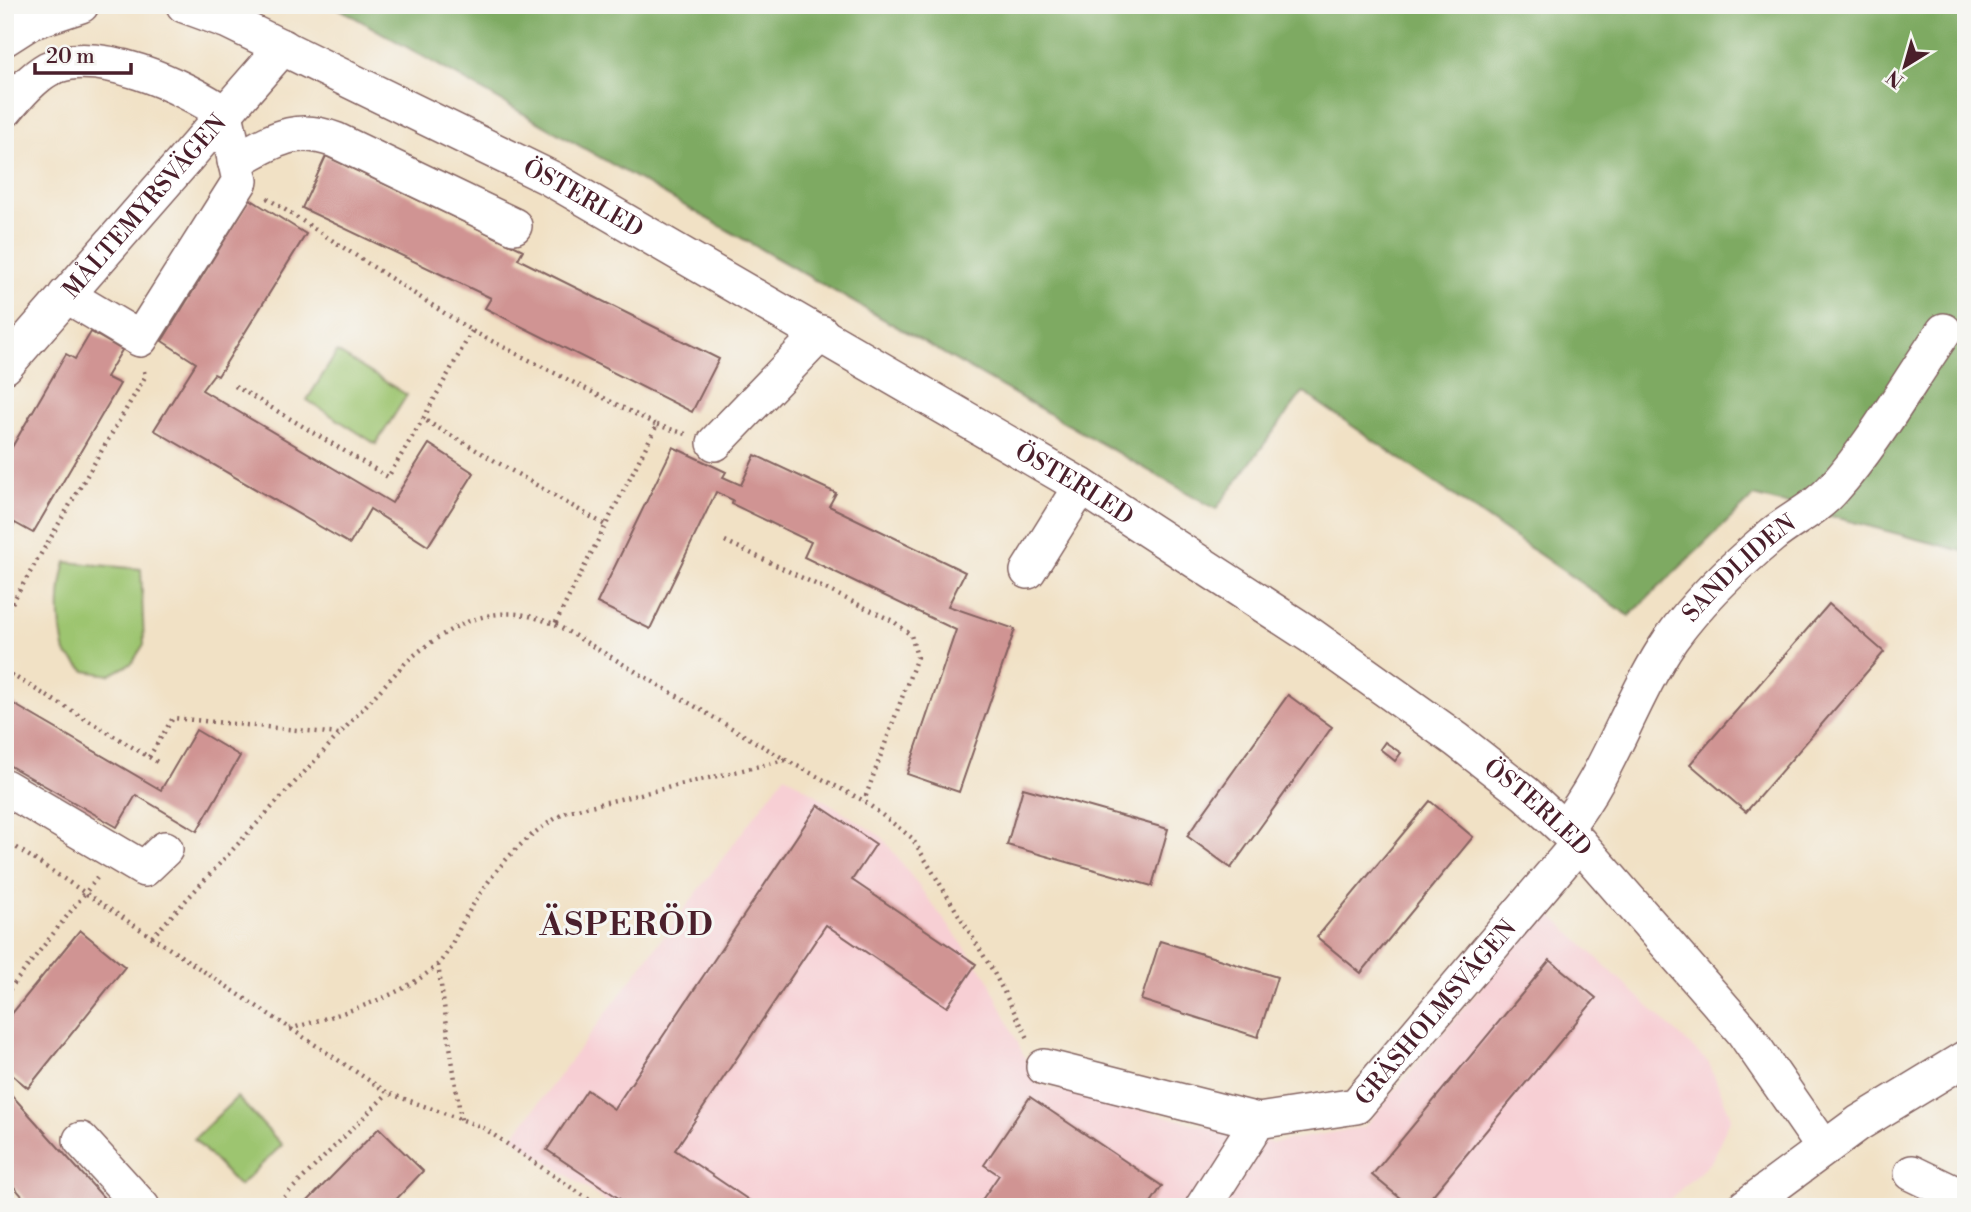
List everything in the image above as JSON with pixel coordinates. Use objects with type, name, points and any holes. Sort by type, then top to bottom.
[{"type":"street","points":[[5,38],[30,22],[80,5]]},
{"type":"street","name":"ÖSTERLED","points":[[184,5],[228,21],[550,178],[1081,486],[1311,635],[1457,740],[1572,836],[1743,1031],[1824,1148]]},
{"type":"street","name":"MÅLTEMYRSVÄGEN","points":[[5,366],[283,47]]},
{"type":"street","points":[[5,110],[20,92],[49,69],[77,63],[106,65],[160,79],[202,98],[225,114],[237,171]]},
{"type":"street","points":[[66,295],[140,339],[237,171],[286,135],[311,132],[335,140],[514,226]]},
{"type":"street","name":"SANDLIDEN","points":[[1572,836],[1622,729],[1671,640],[1710,592],[1772,535],[1807,513],[1834,488],[1944,331]]},
{"type":"street","points":[[715,443],[821,333]]},
{"type":"street","points":[[1028,571],[1081,486]]},
{"type":"street","points":[[5,787],[144,869],[165,849]]},
{"type":"street","name":"GRÄSHOLMSVÄGEN","points":[[1044,1067],[1258,1121],[1356,1106],[1572,836]]},
{"type":"street","points":[[1745,1207],[1824,1148],[1966,1058]]},
{"type":"street","points":[[1203,1207],[1258,1121]]},
{"type":"street","points":[[81,1140],[142,1207]]},
{"type":"street","points":[[1912,1173],[1966,1199]]},
{"type":"path","points":[[237,171],[472,331],[657,425],[555,624]]},
{"type":"path","points":[[235,386],[388,477],[472,331]]},
{"type":"path","points":[[5,615],[145,377],[140,339]]},
{"type":"path","points":[[423,419],[606,526]]},
{"type":"path","points":[[725,541],[893,621],[911,635],[917,657],[864,801]]},
{"type":"path","points":[[152,937],[406,662],[438,635],[477,618],[519,614],[555,624],[786,760],[864,801],[912,838],[993,971],[1044,1067]]},
{"type":"path","points":[[5,671],[159,763]]},
{"type":"path","points":[[149,757],[173,718],[340,734]]},
{"type":"path","points":[[289,1029],[408,985],[438,965],[500,864],[521,841],[543,824],[569,811],[786,760]]},
{"type":"path","points":[[5,840],[388,1093],[482,1128],[600,1207]]},
{"type":"path","points":[[5,995],[116,852]]},
{"type":"path","points":[[438,965],[461,1120]]},
{"type":"path","points":[[274,1207],[388,1093]]},
{"type":"shaded area","points":[[785,775],[882,837],[987,977],[1037,1084],[1272,1143],[1364,1127],[1546,910],[1709,1063],[1731,1117],[1711,1162],[1661,1207],[613,1207],[513,1137]]},
{"type":"green space","points":[[333,5],[1966,5],[1966,552],[1754,496],[1629,616],[1303,392],[1216,509]]},
{"type":"green space","points":[[337,352],[407,395],[376,444],[307,400]]},
{"type":"green space","points":[[66,562],[141,569],[144,644],[132,663],[110,675],[85,671],[65,653],[60,608]]},
{"type":"green space","points":[[237,1097],[282,1145],[239,1186],[194,1139]]},
{"type":"building","points":[[326,156],[523,250],[518,259],[719,359],[692,412],[485,308],[491,298],[302,208]]},
{"type":"building","points":[[250,199],[306,234],[218,376],[214,374],[202,390],[392,503],[429,444],[474,473],[428,546],[370,509],[350,544],[154,430],[196,363],[162,341]]},
{"type":"building","points":[[91,332],[122,350],[106,377],[120,384],[33,533],[15,523],[5,539],[5,459],[66,354],[75,359]]},
{"type":"building","points":[[673,447],[726,472],[723,477],[741,485],[755,455],[836,493],[829,506],[965,572],[948,606],[1015,629],[959,792],[907,774],[956,630],[804,557],[811,542],[732,504],[733,500],[716,492],[650,629],[597,603]]},
{"type":"building","points":[[1829,604],[1884,652],[1746,812],[1690,764]]},
{"type":"building","points":[[1288,695],[1332,727],[1231,868],[1187,836]]},
{"type":"building","points":[[5,699],[161,790],[196,730],[240,756],[197,831],[136,795],[117,827],[5,763]]},
{"type":"building","points":[[1385,742],[1401,753],[1395,761],[1380,749]]},
{"type":"building","points":[[1023,788],[1168,829],[1152,886],[1007,845]]},
{"type":"building","points":[[1430,801],[1473,837],[1361,973],[1317,937]]},
{"type":"building","points":[[818,805],[876,844],[852,880],[976,964],[947,1007],[826,925],[675,1150],[759,1207],[632,1207],[547,1150],[587,1090],[614,1109]]},
{"type":"building","points":[[80,930],[125,967],[28,1088],[5,1069],[5,1022]]},
{"type":"building","points":[[1160,941],[1277,977],[1258,1037],[1141,1000]]},
{"type":"building","points":[[1550,960],[1596,998],[1423,1207],[1411,1207],[1372,1175]]},
{"type":"building","points":[[8,1091],[112,1207],[32,1207],[5,1177]]},
{"type":"building","points":[[1030,1097],[1162,1186],[1148,1207],[977,1207],[999,1175],[984,1165]]},
{"type":"building","points":[[379,1128],[423,1171],[389,1207],[302,1207]]},
{"type":"district","name":"ÄSPERÖD","points":[[627,924]]}]
